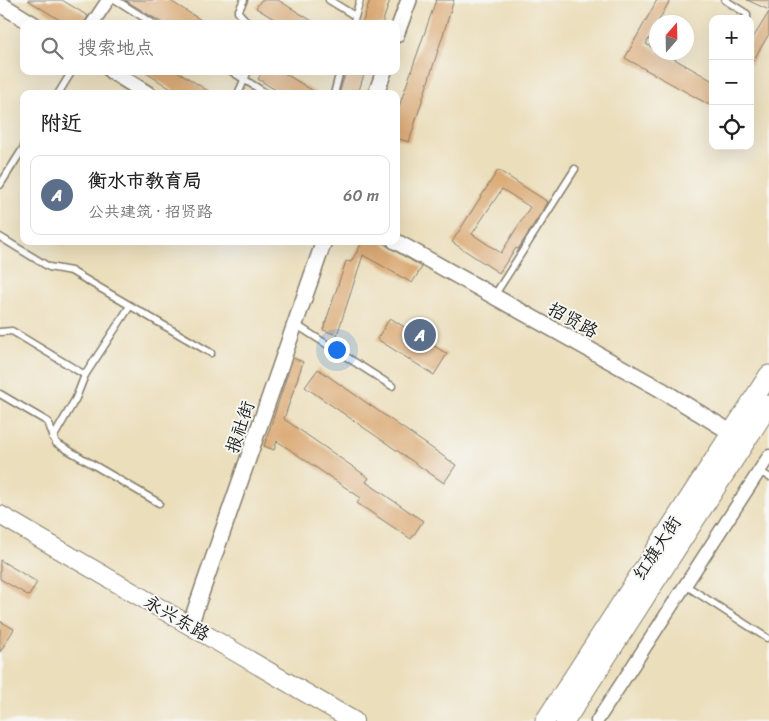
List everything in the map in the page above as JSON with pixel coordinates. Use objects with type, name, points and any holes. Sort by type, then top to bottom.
[{"type":"main road","name":"红旗大街","points":[[545,721],[769,375]]},
{"type":"main road","name":"红旗大街","points":[[565,721],[769,405]]},
{"type":"main road","name":"永兴东路","points":[[0,515],[354,721]]},
{"type":"main road","name":"永兴东路","points":[[0,528],[331,721]]},
{"type":"street","points":[[95,20],[108,0]]},
{"type":"street","points":[[400,24],[409,0]]},
{"type":"street","points":[[0,4],[26,20]]},
{"type":"street","points":[[117,75],[142,90]]},
{"type":"street","points":[[377,90],[383,75]]},
{"type":"street","name":"招贤路","points":[[400,244],[660,389],[732,433]]},
{"type":"street","name":"报社街","points":[[190,625],[323,245]]},
{"type":"street","points":[[597,721],[685,585],[764,474],[769,456]]},
{"type":"lane","points":[[116,0],[148,20]]},
{"type":"lane","points":[[244,0],[238,12],[245,20]]},
{"type":"lane","points":[[329,0],[355,16]]},
{"type":"lane","points":[[354,20],[360,0]]},
{"type":"lane","points":[[725,0],[747,15]]},
{"type":"lane","points":[[60,90],[70,75]]},
{"type":"lane","points":[[237,75],[260,90]]},
{"type":"lane","points":[[240,90],[246,75]]},
{"type":"lane","points":[[335,90],[339,75]]},
{"type":"lane","points":[[0,184],[20,153]]},
{"type":"lane","points":[[493,296],[575,169]]},
{"type":"lane","points":[[0,237],[49,267],[71,271],[211,353]]},
{"type":"lane","points":[[53,438],[76,398],[85,375],[130,306]]},
{"type":"lane","points":[[296,324],[392,386]]},
{"type":"lane","points":[[0,332],[12,331],[85,375]]},
{"type":"lane","points":[[0,394],[48,422],[52,428],[53,438],[56,443],[160,502]]},
{"type":"lane","points":[[685,585],[767,638]]},
{"type":"building","points":[[28,0],[62,0],[88,16],[86,20],[60,20]]},
{"type":"building","points":[[125,0],[169,0],[201,20],[158,20]]},
{"type":"building","points":[[261,0],[278,0],[310,20],[276,20],[256,8]]},
{"type":"building","points":[[370,0],[390,0],[383,20],[363,20]]},
{"type":"building","points":[[436,0],[454,0],[409,142],[400,139],[400,104]]},
{"type":"building","points":[[657,0],[670,0],[662,15],[649,15],[649,38],[646,44],[649,46],[649,60],[676,60],[709,79],[709,105],[625,58]]},
{"type":"building","points":[[747,0],[769,0],[769,10]]},
{"type":"building","points":[[769,12],[769,34],[754,59],[754,36]]},
{"type":"building","points":[[149,75],[183,75],[207,90],[173,90]]},
{"type":"building","points":[[260,75],[287,75],[312,90],[276,90],[258,79]]},
{"type":"building","points":[[345,75],[364,75],[359,90],[340,90]]},
{"type":"building","points":[[498,170],[548,202],[518,249],[516,248],[499,273],[452,242]],"holes":[[[502,189],[530,207],[501,253],[472,234]]]},
{"type":"building","points":[[361,245],[386,245],[422,267],[412,283],[363,255],[337,335],[323,330],[346,261],[351,262]]},
{"type":"building","points":[[390,318],[447,354],[434,375],[377,339]]},
{"type":"building","points":[[293,358],[303,362],[284,419],[369,478],[366,482],[423,521],[411,539],[357,503],[361,498],[277,441],[274,450],[264,446]]},
{"type":"building","points":[[318,369],[456,465],[444,483],[305,387]]},
{"type":"building","points":[[0,560],[37,582],[29,596],[0,579]]},
{"type":"building","points":[[0,621],[14,629],[0,652]]},
{"type":"place","name":"衡水市教育局","points":[[420,335]]}]
